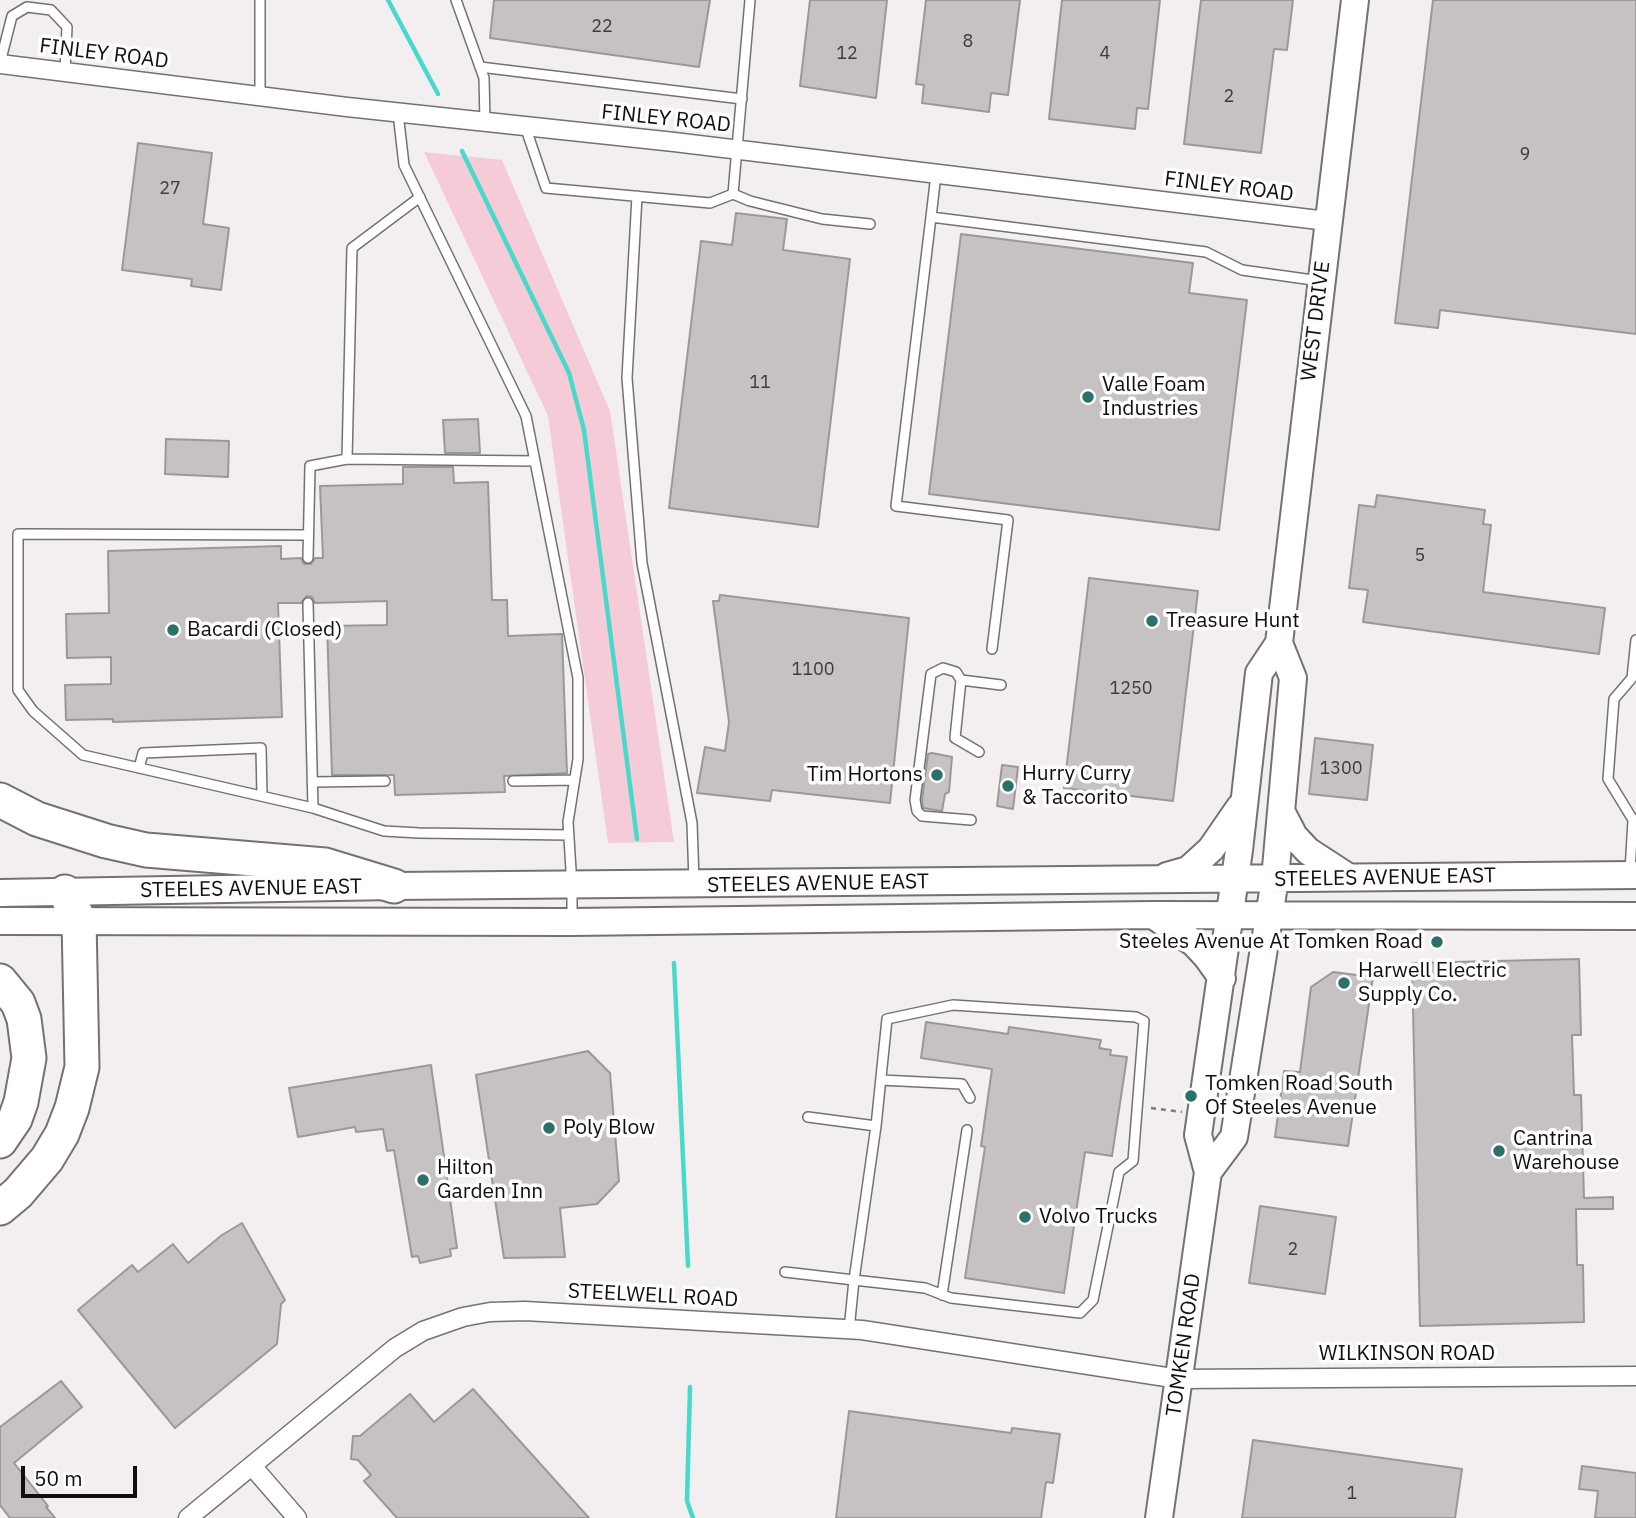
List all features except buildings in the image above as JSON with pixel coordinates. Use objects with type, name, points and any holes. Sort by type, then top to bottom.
[{"type":"highway","points":[[0,800],[37,819],[106,841],[146,850],[325,865],[394,886]]},
{"type":"highway","points":[[0,1208],[18,1193],[47,1159],[62,1134],[72,1108],[82,1067],[72,906]]},
{"type":"highway","points":[[0,981],[18,1003],[24,1019],[29,1058],[22,1102],[15,1119],[0,1141]]},
{"type":"main road","name":"WEST DRIVE","points":[[1235,879],[1259,673],[1279,643],[1355,0]]},
{"type":"main road","name":"WEST DRIVE","points":[[1275,879],[1293,678],[1279,643]]},
{"type":"main road","points":[[1152,880],[1188,870],[1212,849],[1243,802]]},
{"type":"main road","points":[[1282,813],[1294,836],[1308,851],[1349,877]]},
{"type":"main road","name":"STEELES AVENUE EAST","points":[[0,921],[72,906],[394,886],[1633,875]]},
{"type":"main road","name":"TOMKEN ROAD","points":[[1159,1518],[1208,1172],[1198,1135],[1235,879]]},
{"type":"main road","name":"TOMKEN ROAD","points":[[1208,1172],[1234,1137],[1275,879]]},
{"type":"main road","name":"STEELES AVENUE EAST","points":[[0,892],[72,906],[572,922],[1153,915],[1636,916]]},
{"type":"main road","points":[[1153,915],[1194,943],[1222,978]]},
{"type":"street","name":"FINLEY ROAD","points":[[0,63],[260,97],[737,150],[1327,221]]},
{"type":"street","name":"STEELWELL ROAD","points":[[188,1518],[395,1348],[423,1331],[463,1317],[490,1312],[525,1311],[849,1330],[1179,1379]]},
{"type":"street","name":"WILKINSON ROAD","points":[[1179,1379],[1636,1376]]},
{"type":"street","points":[[252,1466],[297,1518]]},
{"type":"lane","points":[[260,0],[260,97]]},
{"type":"lane","points":[[456,0],[484,78],[485,122]]},
{"type":"lane","points":[[733,194],[750,0]]},
{"type":"lane","points":[[0,63],[12,16],[27,7],[51,10],[67,27],[65,71]]},
{"type":"lane","points":[[480,67],[742,99]]},
{"type":"lane","points":[[398,113],[404,165],[526,416],[536,461],[579,678],[578,759],[568,822],[572,922]]},
{"type":"lane","points":[[524,127],[546,188],[710,203],[733,194],[750,201],[822,219],[870,224]]},
{"type":"lane","points":[[936,174],[895,506],[1008,520],[992,649]]},
{"type":"lane","points":[[637,196],[627,378],[642,563],[692,823],[694,885]]},
{"type":"lane","points":[[346,459],[352,248],[420,197]]},
{"type":"lane","points":[[931,217],[1206,252],[1242,270],[1320,281]]},
{"type":"lane","points":[[308,558],[310,466],[346,459],[536,461]]},
{"type":"lane","points":[[308,535],[18,534],[18,690],[33,711],[83,755],[313,808],[384,831],[569,835]]},
{"type":"lane","points":[[309,603],[313,808]]},
{"type":"lane","points":[[1633,875],[1635,820],[1608,779],[1614,699],[1632,678],[1636,640]]},
{"type":"lane","points":[[971,820],[922,816],[917,811],[915,800],[931,674],[943,668],[956,672],[961,680],[955,738],[979,752]]},
{"type":"lane","points":[[961,680],[1001,685]]},
{"type":"lane","points":[[139,768],[143,753],[261,748],[262,796]]},
{"type":"lane","points":[[513,781],[574,780]]},
{"type":"lane","points":[[312,782],[385,781]]},
{"type":"lane","points":[[785,1272],[854,1280],[925,1288],[951,1298],[1080,1313],[1093,1300],[1119,1172],[1133,1161],[1144,1021],[1136,1017],[953,1006],[887,1018],[876,1126],[854,1280],[849,1330]]},
{"type":"lane","points":[[881,1080],[962,1084],[970,1098]]},
{"type":"lane","points":[[808,1116],[876,1126]]},
{"type":"lane","points":[[942,1295],[967,1130]]},
{"type":"path","points":[[1137,1107],[1201,1114]]},
{"type":"shaded area","points":[[424,152],[502,160],[610,411],[674,842],[608,843],[548,416]]},
{"type":"waterway","points":[[388,0],[438,94]]},
{"type":"waterway","points":[[462,151],[569,373],[584,430],[637,839]]},
{"type":"waterway","points":[[674,963],[688,1266]]},
{"type":"waterway","points":[[690,1387],[687,1501],[693,1518]]},
{"type":"place","name":"Valle Foam Industries","points":[[1088,397]]},
{"type":"place","name":"Treasure Hunt","points":[[1152,621]]},
{"type":"place","name":"Bacardi (Closed)","points":[[173,630]]},
{"type":"place","name":"Tim Hortons","points":[[937,775]]},
{"type":"place","name":"Hurry Curry & Taccorito","points":[[1008,786]]},
{"type":"place","name":"Steeles Avenue At Tomken Road","points":[[1437,942]]},
{"type":"place","name":"Harwell Electric Supply Co.","points":[[1344,983]]},
{"type":"place","name":"Tomken Road South Of Steeles Avenue","points":[[1191,1096]]},
{"type":"place","name":"Poly Blow","points":[[549,1128]]},
{"type":"place","name":"Cantrina Warehouse","points":[[1499,1151]]},
{"type":"place","name":"Hilton Garden Inn","points":[[423,1180]]},
{"type":"place","name":"Volvo Trucks","points":[[1025,1217]]}]
